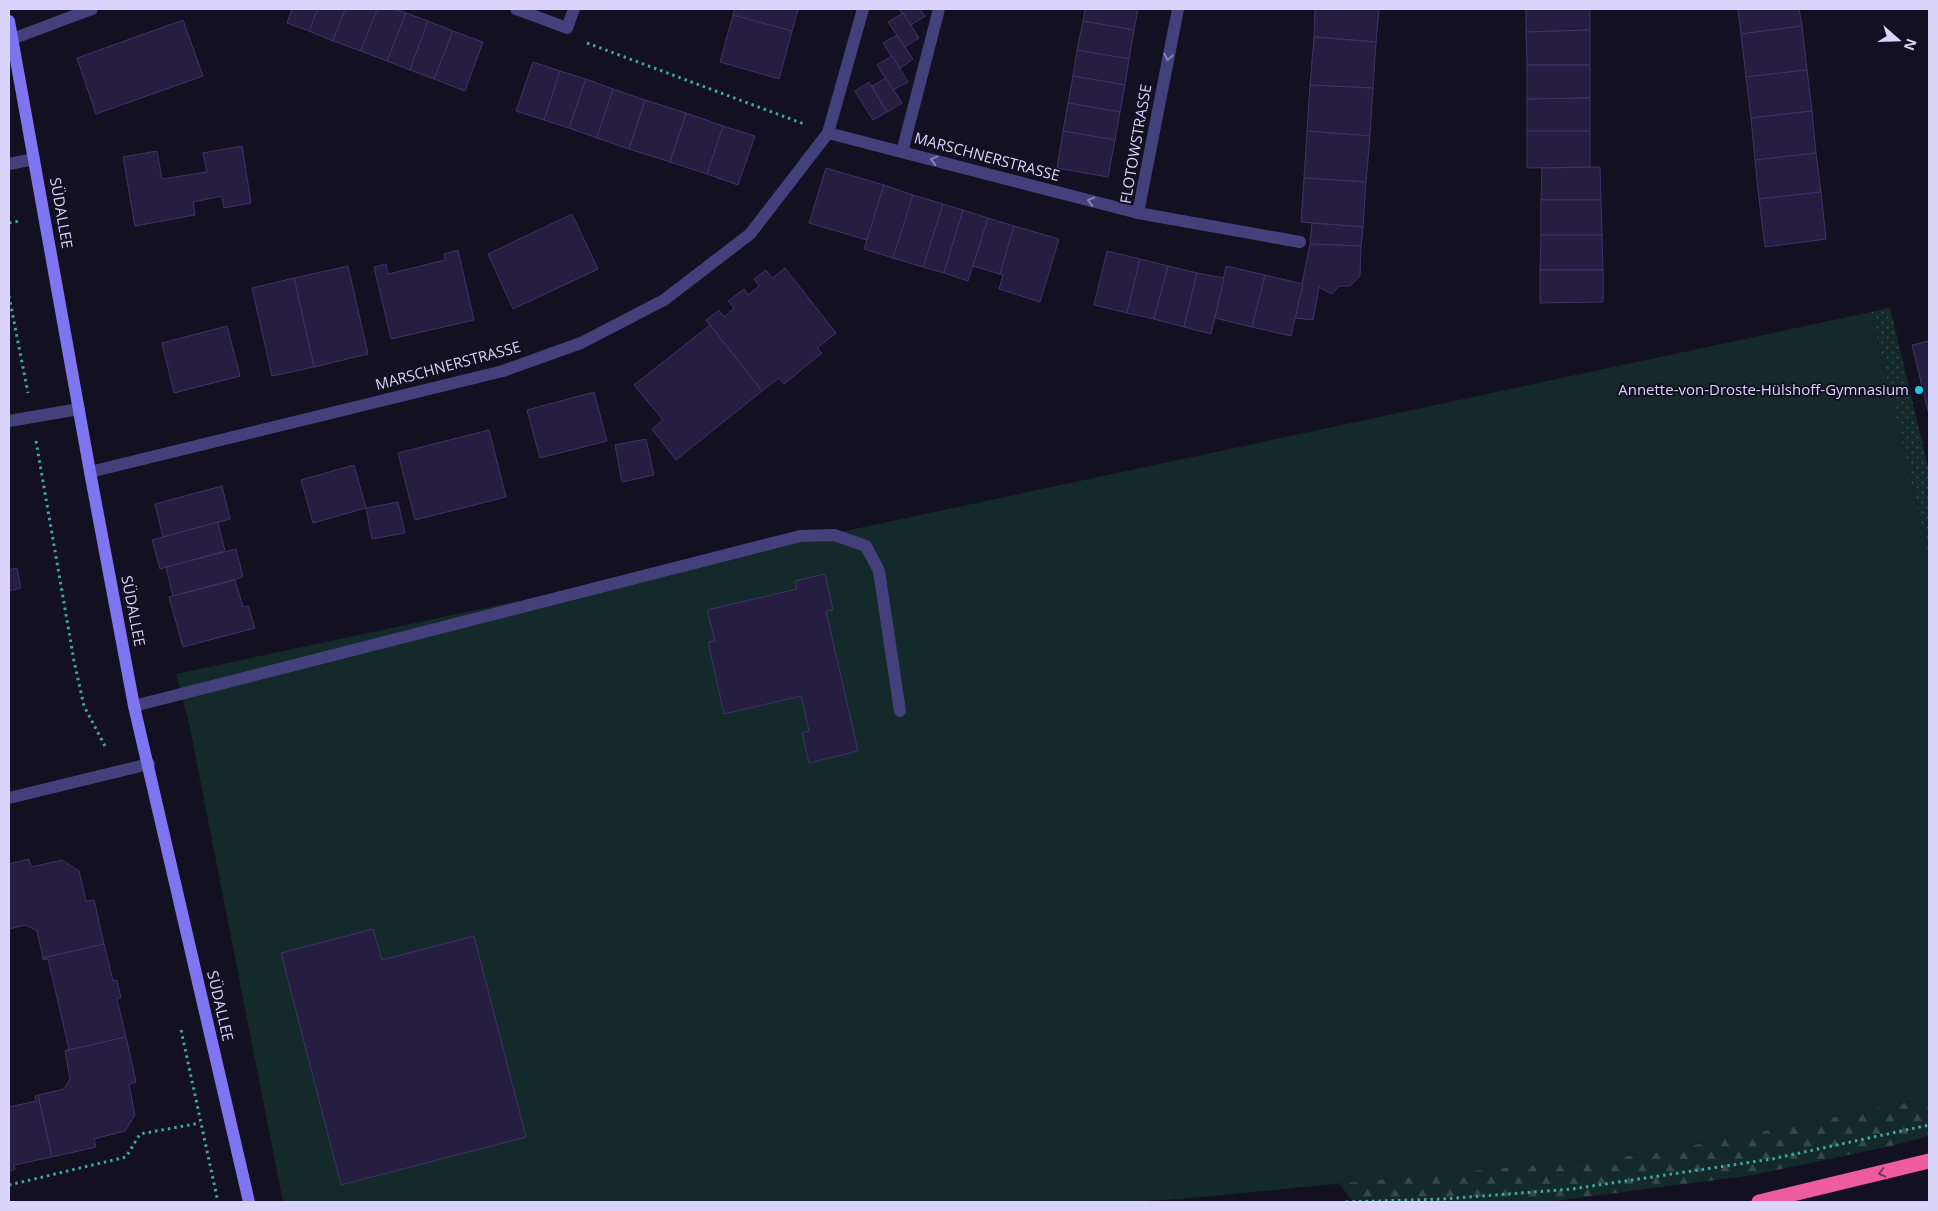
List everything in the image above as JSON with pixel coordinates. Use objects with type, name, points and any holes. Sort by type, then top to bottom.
[{"type":"highway","points":[[1759,1202],[1929,1161]]},
{"type":"street","points":[[12,39],[92,9]]},
{"type":"street","points":[[516,9],[567,28],[574,9]]},
{"type":"street","name":"MARSCHNERSTRASSE","points":[[90,472],[503,371],[581,343],[664,300],[750,234],[828,133],[864,9]]},
{"type":"street","points":[[902,152],[939,9]]},
{"type":"street","name":"FLOTOWSTRASSE","points":[[1178,9],[1138,213],[1300,242]]},
{"type":"street","name":"SÜDALLEE","points":[[9,21],[134,706],[149,764],[249,1202]]},
{"type":"street","name":"MARSCHNERSTRASSE","points":[[828,133],[1138,213]]},
{"type":"street","points":[[9,164],[34,159]]},
{"type":"street","points":[[9,421],[79,409]]},
{"type":"street","points":[[134,706],[790,538],[834,535],[866,546],[879,571],[900,711]]},
{"type":"street","points":[[9,798],[149,764]]},
{"type":"path","points":[[567,28],[580,41],[828,133]]},
{"type":"path","points":[[9,1185],[126,1157],[140,1134],[200,1122]]},
{"type":"path","points":[[1346,1202],[1443,1198],[1572,1189],[1772,1159],[1929,1125]]},
{"type":"green space","points":[[1890,308],[1929,471],[1929,556],[1871,312]]},
{"type":"green space","points":[[1871,312],[1929,556],[1929,1098],[1649,1154],[1180,1199],[1128,1202],[283,1202],[189,723],[176,674]]},
{"type":"green space","points":[[1929,1098],[1929,1136],[1891,1146],[1753,1175],[1547,1202],[1353,1202],[1339,1183],[1649,1154]]},
{"type":"building","points":[[292,9],[318,9],[309,31],[287,23]]},
{"type":"building","points":[[318,9],[345,9],[333,41],[309,31]]},
{"type":"building","points":[[345,9],[377,9],[361,51],[333,41]]},
{"type":"building","points":[[377,9],[395,9],[406,13],[387,61],[361,51]]},
{"type":"building","points":[[735,9],[798,9],[792,31],[733,15]]},
{"type":"building","points":[[899,9],[920,9],[925,16],[911,25]]},
{"type":"building","points":[[1085,9],[1138,9],[1134,30],[1083,21]]},
{"type":"building","points":[[1315,9],[1379,9],[1376,42],[1314,37]]},
{"type":"building","points":[[1526,9],[1590,9],[1590,30],[1526,32]]},
{"type":"building","points":[[1738,9],[1799,9],[1802,26],[1741,34]]},
{"type":"building","points":[[406,13],[428,21],[410,70],[387,61]]},
{"type":"building","points":[[903,13],[919,38],[905,47],[888,22]]},
{"type":"building","points":[[733,15],[792,31],[779,79],[720,62]]},
{"type":"building","points":[[183,20],[203,76],[96,114],[77,58]]},
{"type":"building","points":[[428,21],[453,31],[434,79],[410,70]]},
{"type":"building","points":[[1083,21],[1134,30],[1129,59],[1077,50]]},
{"type":"building","points":[[1802,26],[1807,70],[1746,77],[1741,34]]},
{"type":"building","points":[[1590,30],[1590,65],[1527,65],[1526,32]]},
{"type":"building","points":[[453,31],[483,42],[465,91],[434,79]]},
{"type":"building","points":[[897,35],[913,59],[899,69],[883,43]]},
{"type":"building","points":[[1314,37],[1376,42],[1373,88],[1310,85]]},
{"type":"building","points":[[1077,50],[1129,59],[1125,85],[1073,76]]},
{"type":"building","points":[[892,56],[908,82],[893,90],[877,65]]},
{"type":"building","points":[[533,62],[560,71],[544,120],[516,111]]},
{"type":"building","points":[[1527,65],[1590,65],[1590,98],[1527,99]]},
{"type":"building","points":[[1807,70],[1812,111],[1751,118],[1746,77]]},
{"type":"building","points":[[560,71],[586,79],[569,128],[544,120]]},
{"type":"building","points":[[1073,76],[1125,85],[1120,112],[1068,103]]},
{"type":"building","points":[[886,78],[902,103],[887,112],[872,86]]},
{"type":"building","points":[[586,79],[613,89],[597,138],[569,128]]},
{"type":"building","points":[[869,82],[887,112],[873,120],[855,91]]},
{"type":"building","points":[[1310,85],[1373,88],[1370,136],[1307,131]]},
{"type":"building","points":[[613,89],[645,100],[629,149],[597,138]]},
{"type":"building","points":[[1590,98],[1590,131],[1527,131],[1527,99]]},
{"type":"building","points":[[645,100],[686,113],[670,162],[629,149]]},
{"type":"building","points":[[1068,103],[1120,112],[1115,140],[1063,131]]},
{"type":"building","points":[[1812,111],[1816,153],[1755,160],[1751,118]]},
{"type":"building","points":[[686,113],[723,126],[707,174],[670,162]]},
{"type":"building","points":[[723,126],[755,136],[738,185],[707,174]]},
{"type":"building","points":[[1063,131],[1115,140],[1108,177],[1057,168]]},
{"type":"building","points":[[1307,131],[1370,136],[1366,182],[1304,178]]},
{"type":"building","points":[[1527,131],[1590,131],[1590,167],[1527,168]]},
{"type":"building","points":[[242,146],[251,203],[224,208],[222,196],[193,202],[195,215],[135,226],[123,157],[157,151],[162,179],[207,172],[203,153]]},
{"type":"building","points":[[1816,153],[1821,192],[1759,199],[1755,160]]},
{"type":"building","points":[[1600,167],[1601,200],[1541,200],[1542,168]]},
{"type":"building","points":[[826,168],[884,185],[867,240],[809,223]]},
{"type":"building","points":[[1304,178],[1366,182],[1363,227],[1301,222]]},
{"type":"building","points":[[884,185],[913,195],[893,258],[864,249]]},
{"type":"building","points":[[1821,192],[1826,239],[1765,247],[1759,199]]},
{"type":"building","points":[[913,195],[943,204],[923,267],[893,258]]},
{"type":"building","points":[[1541,200],[1601,200],[1602,235],[1541,235]]},
{"type":"building","points":[[943,204],[963,210],[944,273],[923,267]]},
{"type":"building","points":[[963,210],[988,218],[968,281],[944,273]]},
{"type":"building","points":[[572,214],[598,269],[513,309],[488,254]]},
{"type":"building","points":[[988,218],[1014,226],[1000,274],[973,266]]},
{"type":"building","points":[[1312,223],[1363,227],[1361,246],[1310,244]]},
{"type":"building","points":[[1014,226],[1059,239],[1040,302],[999,289],[1003,275],[1000,274]]},
{"type":"building","points":[[1541,235],[1602,235],[1603,270],[1540,270]]},
{"type":"building","points":[[1310,244],[1361,246],[1360,276],[1350,286],[1339,286],[1332,294],[1319,287],[1313,320],[1295,318]]},
{"type":"building","points":[[458,250],[474,320],[391,339],[374,267],[386,264],[388,274],[445,260],[444,254]]},
{"type":"building","points":[[1107,251],[1140,259],[1127,313],[1094,305]]},
{"type":"building","points":[[1140,259],[1168,266],[1154,319],[1127,313]]},
{"type":"building","points":[[348,266],[368,354],[314,367],[294,278]]},
{"type":"building","points":[[1168,266],[1197,273],[1184,327],[1154,319]]},
{"type":"building","points":[[1226,266],[1265,275],[1252,327],[1215,318]]},
{"type":"building","points":[[785,268],[836,333],[817,348],[822,353],[784,384],[779,378],[762,391],[706,320],[719,310],[724,317],[734,308],[728,301],[744,289],[748,295],[759,286],[754,279],[766,270],[772,278]]},
{"type":"building","points":[[1540,270],[1603,270],[1603,302],[1540,303]]},
{"type":"building","points":[[1197,273],[1224,278],[1211,334],[1184,327]]},
{"type":"building","points":[[1265,275],[1303,284],[1291,336],[1252,327]]},
{"type":"building","points":[[294,278],[314,367],[272,376],[252,288]]},
{"type":"building","points":[[710,325],[762,391],[676,460],[652,429],[663,420],[634,385]]},
{"type":"building","points":[[227,326],[240,376],[174,393],[162,343]]},
{"type":"building","points":[[1929,341],[1929,415],[1912,345]]},
{"type":"building","points":[[594,392],[607,441],[540,458],[527,410]]},
{"type":"building","points":[[489,430],[506,497],[415,520],[398,453]]},
{"type":"building","points":[[646,439],[654,475],[622,482],[615,445]]},
{"type":"building","points":[[354,465],[366,508],[313,523],[301,480]]},
{"type":"building","points":[[222,486],[230,519],[163,537],[155,504]]},
{"type":"building","points":[[398,502],[405,533],[372,539],[366,508]]},
{"type":"building","points":[[218,522],[225,551],[160,569],[152,540]]},
{"type":"building","points":[[236,549],[243,577],[173,596],[166,567]]},
{"type":"building","points":[[17,568],[21,588],[9,591],[9,570]]},
{"type":"building","points":[[825,574],[833,610],[826,611],[858,751],[809,763],[802,733],[809,731],[801,696],[724,714],[708,642],[715,641],[707,610],[797,589],[795,581]]},
{"type":"building","points":[[235,580],[243,607],[248,606],[255,628],[183,647],[169,597]]},
{"type":"building","points":[[29,859],[31,867],[62,860],[79,871],[86,901],[94,900],[104,944],[43,958],[37,931],[26,925],[9,929],[9,864]]},
{"type":"building","points":[[373,929],[382,960],[474,936],[526,1137],[341,1185],[281,953]]},
{"type":"building","points":[[104,944],[113,981],[117,980],[121,998],[117,999],[126,1037],[65,1051],[69,1049],[48,959],[43,960],[43,958]]},
{"type":"building","points":[[126,1037],[136,1082],[129,1084],[135,1115],[125,1131],[94,1139],[96,1147],[52,1157],[38,1095],[64,1089],[70,1079],[65,1051]]},
{"type":"building","points":[[38,1095],[52,1157],[14,1165],[15,1169],[9,1171],[9,1107],[36,1101],[35,1096]]},
{"type":"place","name":"Annette-von-Droste-Hülshoff-Gymnasium","points":[[1919,390]]}]
